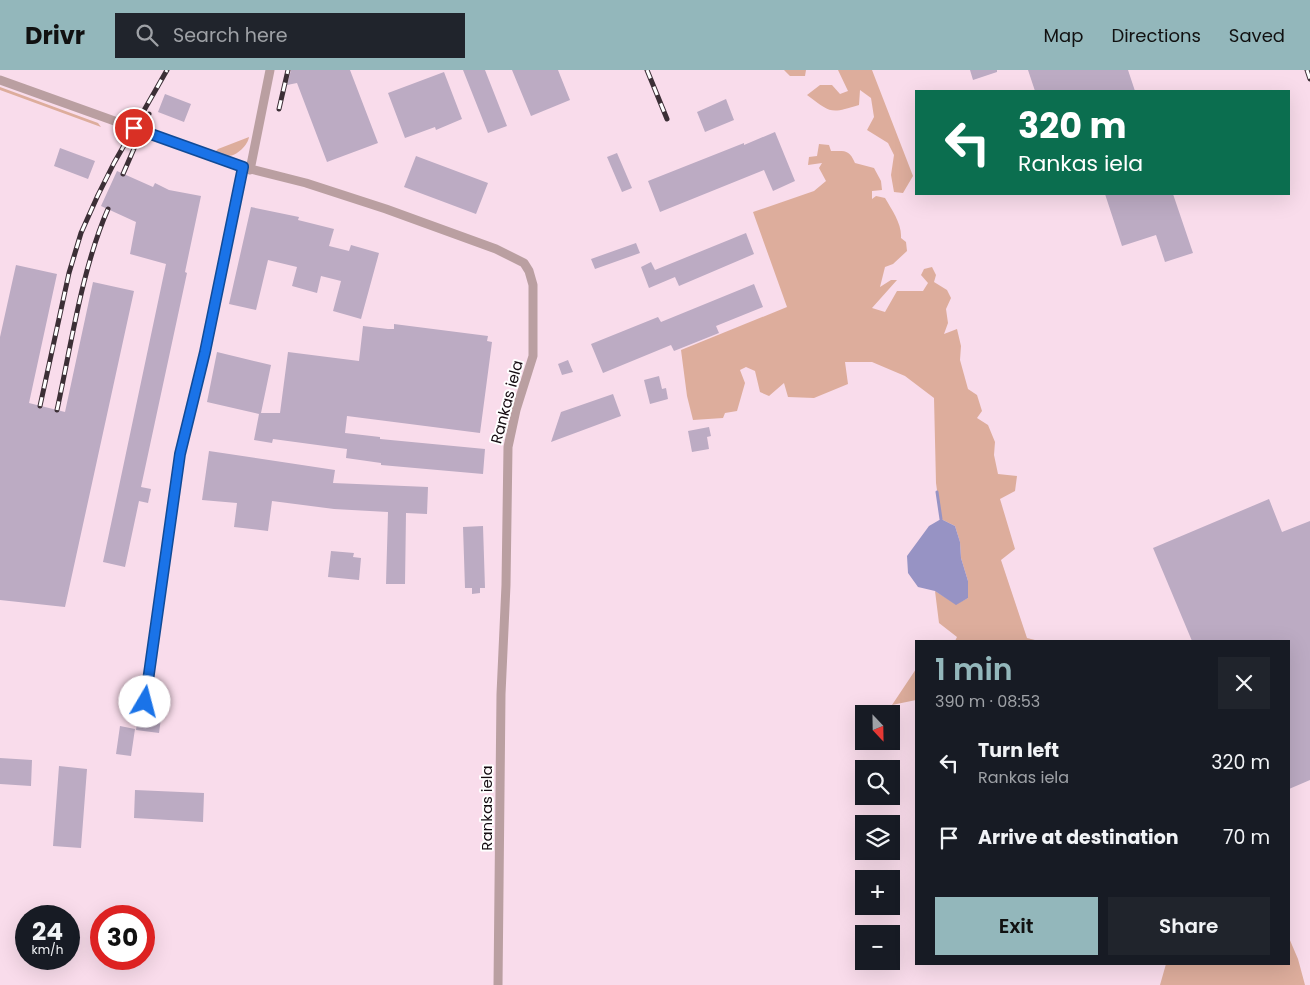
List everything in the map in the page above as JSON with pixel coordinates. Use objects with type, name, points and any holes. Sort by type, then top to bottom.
[{"type":"street","points":[[145,702],[180,454],[270,70]]},
{"type":"street","name":"Rankas iela","points":[[0,80],[246,168],[306,183],[386,209],[496,249],[524,263],[529,271],[533,285],[533,356],[516,410],[508,447],[506,585],[501,694],[498,985]]},
{"type":"shaded area","points":[[784,70],[806,70],[805,76],[790,76]]},
{"type":"shaded area","points":[[838,70],[872,70],[913,176],[903,193],[894,192],[891,175],[894,155],[888,143],[867,130],[874,117],[871,98],[860,90],[859,105],[836,111],[826,108],[807,95],[820,85],[832,85],[840,94],[848,91]]},
{"type":"shaded area","points":[[0,87],[98,123],[101,127],[0,90]]},
{"type":"shaded area","points":[[249,137],[244,147],[231,156],[215,152],[218,149]]},
{"type":"shaded area","points":[[819,144],[829,145],[831,151],[846,152],[851,155],[855,163],[874,168],[881,181],[882,190],[872,191],[872,199],[876,196],[885,198],[898,222],[901,238],[906,242],[907,251],[893,264],[885,267],[880,287],[891,280],[897,280],[872,308],[885,312],[897,291],[923,291],[928,283],[921,275],[924,269],[932,267],[936,275],[934,282],[947,290],[951,298],[946,309],[948,323],[944,334],[957,329],[961,346],[960,360],[968,389],[977,395],[982,411],[977,418],[988,425],[995,442],[994,455],[998,474],[1017,476],[1015,491],[1000,499],[1015,549],[1001,560],[1027,638],[1035,640],[956,640],[957,637],[939,623],[935,591],[956,604],[968,598],[968,581],[961,558],[960,542],[955,526],[941,519],[936,483],[934,398],[905,376],[872,362],[845,362],[848,384],[814,398],[788,397],[784,383],[769,396],[760,392],[755,371],[746,367],[740,370],[745,383],[737,411],[725,413],[723,418],[693,420],[687,396],[681,350],[787,307],[753,212],[814,191],[826,181],[819,168],[822,163],[808,165],[809,157],[817,156]]},
{"type":"shaded area","points":[[941,519],[955,526],[960,542],[961,558],[968,581],[968,598],[956,605],[935,591],[918,587],[908,573],[907,556],[929,526]]},
{"type":"shaded area","points":[[915,670],[915,700],[892,705]]},
{"type":"shaded area","points":[[1290,940],[1298,959],[1305,985],[1160,985],[1166,965],[1290,965]]},
{"type":"building","points":[[291,70],[350,70],[378,143],[327,162],[297,83],[287,85]]},
{"type":"building","points":[[463,70],[485,70],[507,126],[488,133]]},
{"type":"building","points":[[512,70],[558,70],[570,100],[531,116]]},
{"type":"building","points":[[970,70],[997,70],[997,72],[973,80]]},
{"type":"building","points":[[1028,70],[1128,70],[1135,90],[1035,90]]},
{"type":"building","points":[[444,72],[462,119],[436,130],[435,127],[405,138],[388,93]]},
{"type":"building","points":[[165,94],[191,104],[184,122],[158,112]]},
{"type":"building","points":[[726,99],[734,120],[705,132],[697,112]]},
{"type":"building","points":[[775,132],[795,181],[773,191],[764,170],[660,212],[648,181]]},
{"type":"building","points":[[60,148],[95,161],[88,179],[54,166]]},
{"type":"building","points":[[617,153],[632,188],[622,192],[607,157]]},
{"type":"building","points":[[416,156],[488,183],[476,214],[404,187]]},
{"type":"building","points":[[117,171],[153,187],[155,183],[169,190],[201,196],[185,272],[187,273],[141,487],[151,489],[148,503],[139,501],[125,567],[103,562],[166,264],[130,254],[136,222],[101,206]]},
{"type":"building","points":[[1105,195],[1173,195],[1193,253],[1165,262],[1156,235],[1122,246]]},
{"type":"building","points":[[251,207],[299,217],[298,220],[334,229],[329,246],[349,251],[351,245],[379,253],[361,319],[333,311],[341,281],[321,276],[317,293],[292,286],[297,267],[268,260],[256,310],[229,304]]},
{"type":"building","points":[[746,233],[754,254],[679,286],[675,277],[649,288],[641,267],[651,262],[655,270]]},
{"type":"building","points":[[636,243],[640,253],[595,269],[591,259]]},
{"type":"building","points":[[16,265],[57,274],[29,403],[65,412],[93,282],[134,291],[65,607],[0,600],[0,337]]},
{"type":"building","points":[[754,284],[763,307],[716,326],[719,333],[674,351],[671,345],[603,373],[591,344],[658,317],[661,322]]},
{"type":"building","points":[[394,324],[488,336],[487,341],[492,342],[480,433],[347,416],[345,433],[380,437],[380,439],[485,449],[483,474],[381,465],[381,463],[346,458],[347,449],[273,439],[272,443],[254,440],[259,414],[207,402],[217,352],[271,365],[261,413],[280,413],[288,352],[359,361],[363,326],[394,329]]},
{"type":"building","points":[[568,360],[573,372],[562,375],[558,364]]},
{"type":"building","points":[[659,376],[662,389],[666,388],[668,399],[650,404],[644,380]]},
{"type":"building","points":[[613,394],[621,416],[551,442],[561,412]]},
{"type":"building","points":[[709,427],[711,436],[707,437],[709,449],[692,452],[688,431]]},
{"type":"building","points":[[209,451],[335,470],[333,483],[428,487],[427,514],[406,513],[405,584],[386,584],[388,512],[334,509],[272,501],[268,531],[234,527],[237,503],[202,500]]},
{"type":"building","points":[[1269,499],[1282,532],[1310,521],[1310,780],[1290,789],[1290,640],[1192,640],[1153,548]]},
{"type":"building","points":[[483,526],[485,588],[480,588],[480,593],[472,594],[472,588],[465,588],[463,527]]},
{"type":"building","points":[[331,551],[354,553],[353,557],[361,558],[359,580],[328,577]]},
{"type":"building","points":[[139,708],[162,711],[159,733],[136,730]]},
{"type":"building","points":[[120,726],[135,729],[131,756],[116,754]]},
{"type":"building","points":[[0,758],[32,760],[31,786],[0,784]]},
{"type":"building","points":[[59,766],[87,769],[81,848],[53,846]]},
{"type":"building","points":[[135,790],[204,793],[203,822],[134,818]]},
{"type":"waterway","points":[[937,492],[941,519]]},
{"type":"railway","points":[[40,406],[69,273],[81,233],[114,163],[167,70]]},
{"type":"railway","points":[[279,109],[288,70]]},
{"type":"railway","points":[[647,70],[667,119]]},
{"type":"railway","points":[[1307,70],[1310,79]]},
{"type":"railway","points":[[123,174],[149,114]]},
{"type":"railway","points":[[57,410],[84,282],[108,209]]},
{"type":"route","points":[[134,128],[243,167],[205,352],[180,454],[145,702]]}]
